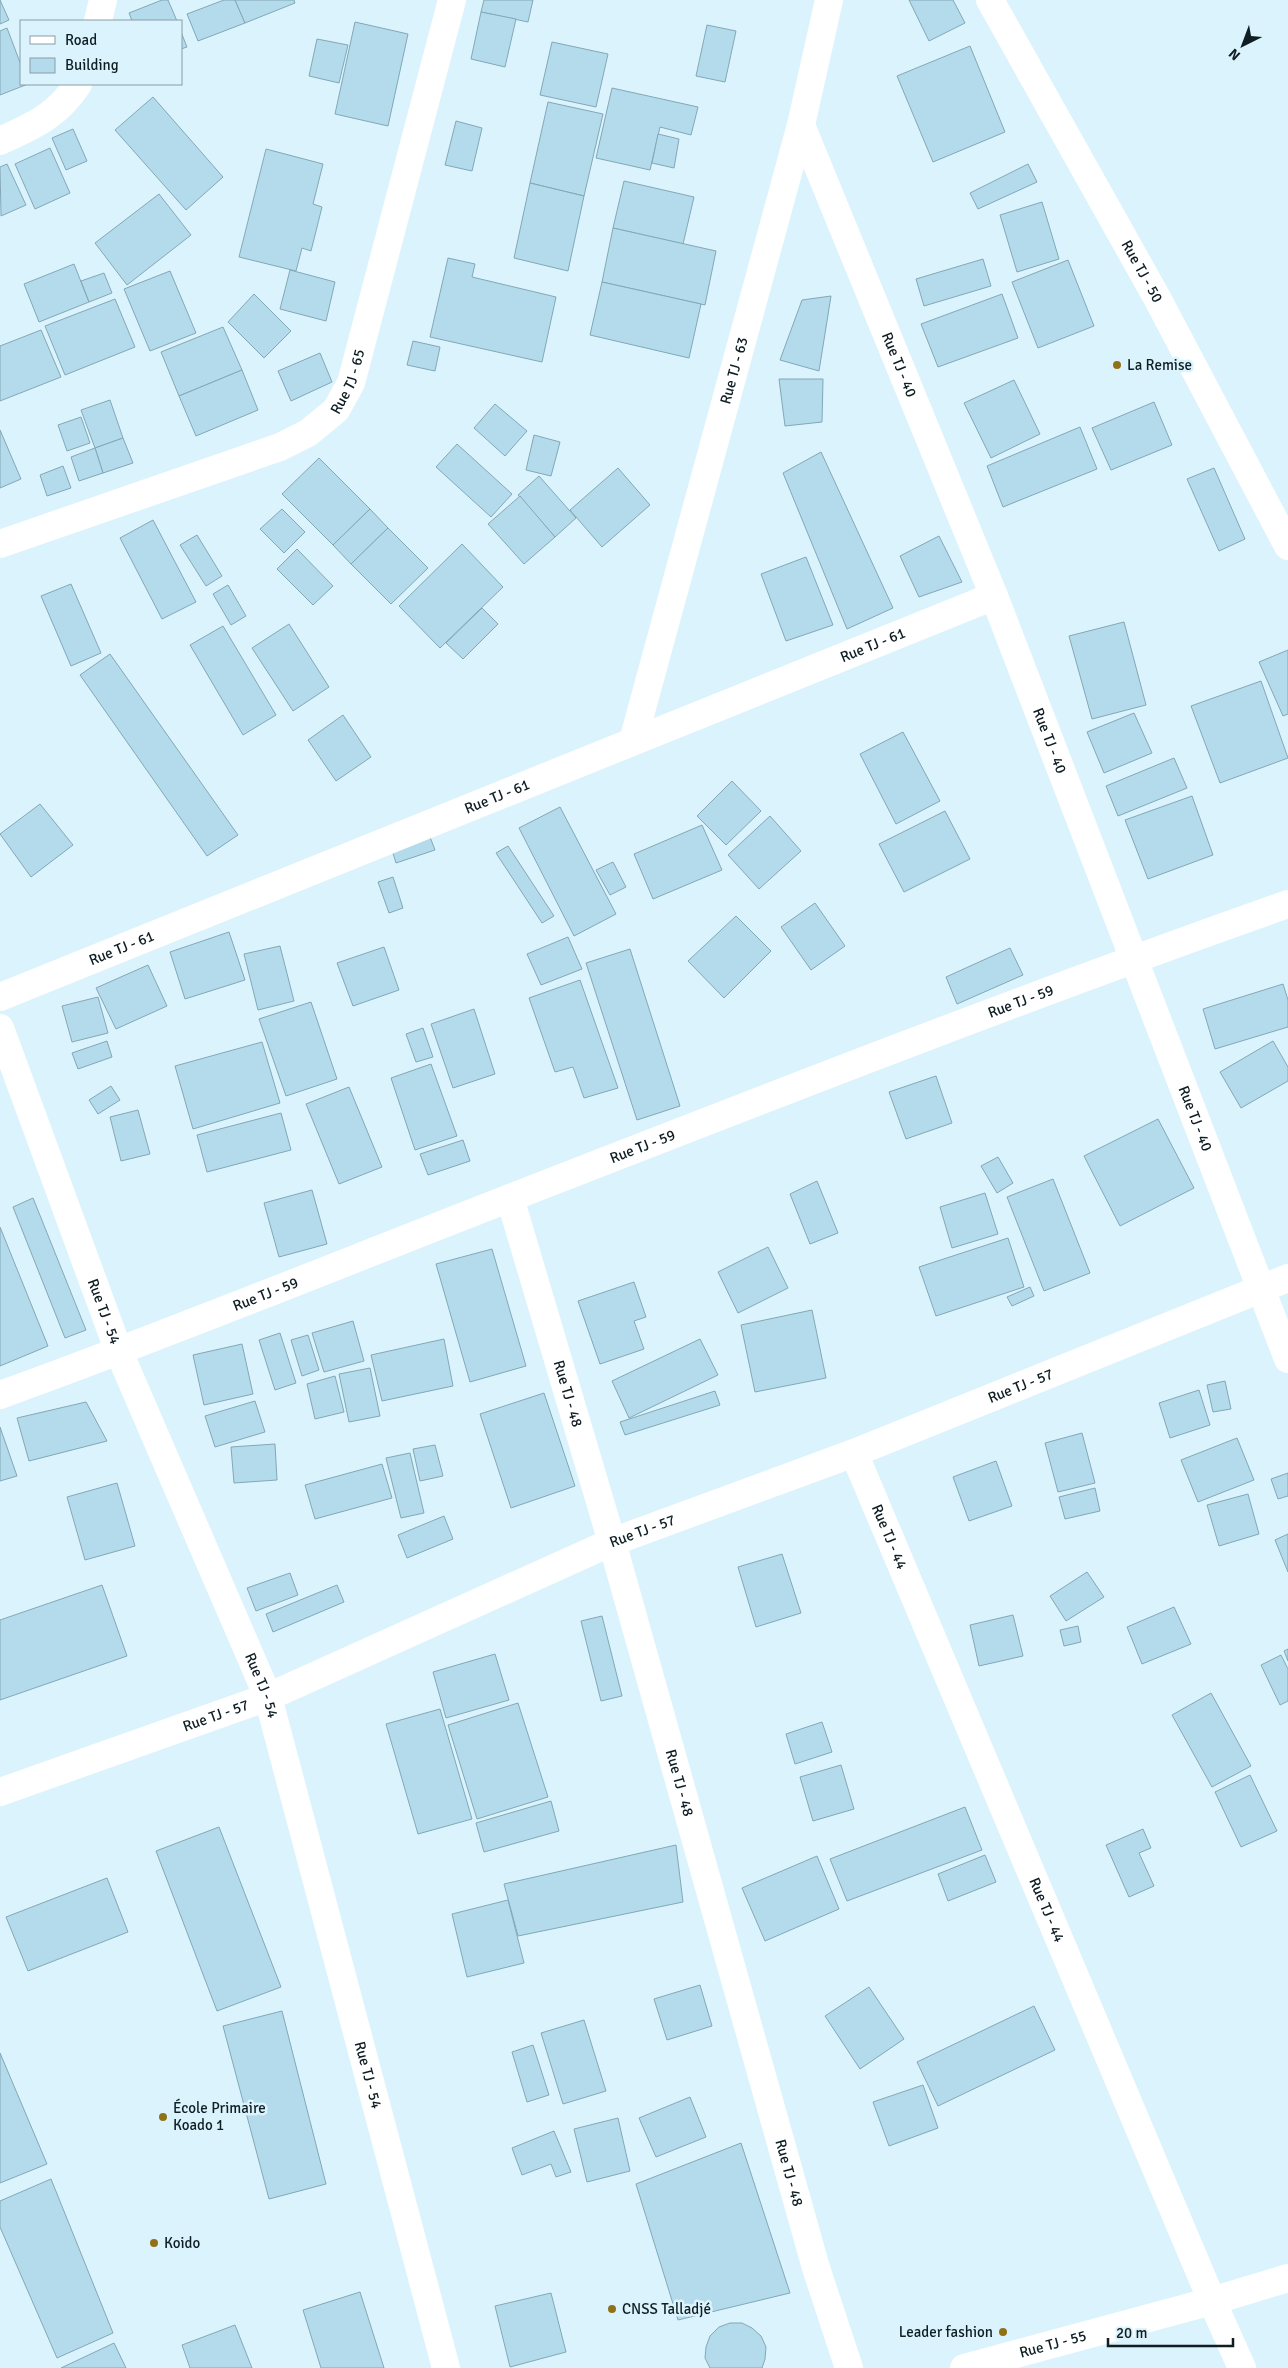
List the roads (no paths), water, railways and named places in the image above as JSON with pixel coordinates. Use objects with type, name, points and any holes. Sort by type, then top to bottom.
[{"type":"street","points":[[98,20],[103,0]]},
{"type":"street","name":"Rue TJ - 65","points":[[0,544],[280,447],[308,433],[336,410],[352,382],[452,0]]},
{"type":"street","name":"Rue TJ - 63","points":[[633,741],[801,125],[829,0]]},
{"type":"street","name":"Rue TJ - 50","points":[[990,0],[1156,296],[1288,546]]},
{"type":"street","points":[[0,142],[38,124],[66,102],[77,85]]},
{"type":"street","name":"Rue TJ - 40","points":[[801,125],[994,596],[1288,1359]]},
{"type":"street","name":"Rue TJ - 61","points":[[0,997],[994,596]]},
{"type":"street","name":"Rue TJ - 59","points":[[0,1395],[118,1352],[510,1198],[1133,958],[1288,904]]},
{"type":"street","name":"Rue TJ - 54","points":[[0,1028],[118,1352],[268,1697],[446,2368]]},
{"type":"street","name":"Rue TJ - 48","points":[[510,1198],[612,1542],[816,2268],[849,2368]]},
{"type":"street","name":"Rue TJ - 57","points":[[0,1792],[268,1697],[612,1542],[854,1453],[1288,1278]]},
{"type":"street","name":"Rue TJ - 44","points":[[854,1453],[1242,2368]]},
{"type":"street","name":"Rue TJ - 55","points":[[964,2368],[1212,2301],[1288,2278]]},
{"type":"place","name":"La Remise","points":[[1117,365]]},
{"type":"place","name":"École Primaire Koado 1","points":[[163,2117]]},
{"type":"place","name":"Koido","points":[[154,2243]]},
{"type":"place","name":"CNSS Talladjé","points":[[612,2309]]},
{"type":"place","name":"Leader fashion","points":[[1003,2332]]}]
